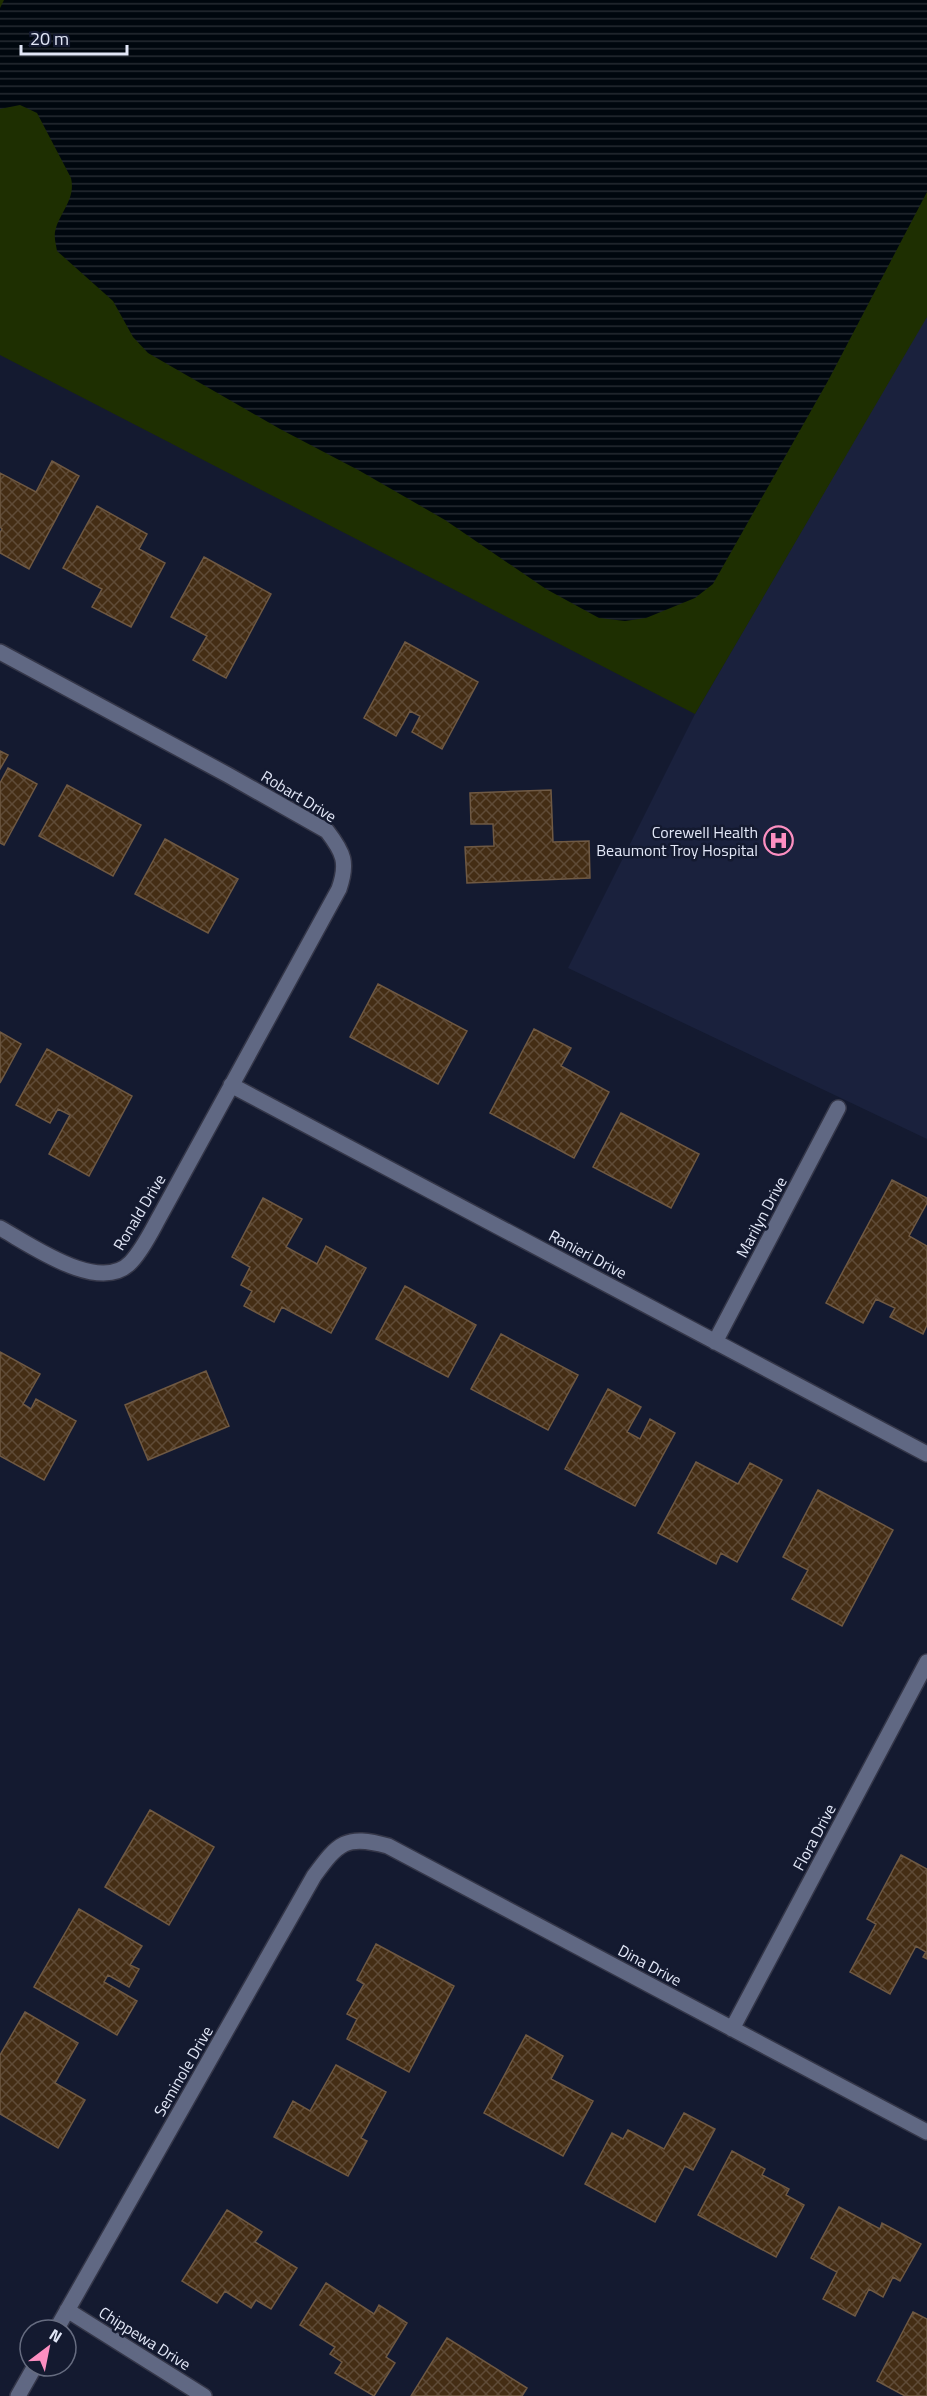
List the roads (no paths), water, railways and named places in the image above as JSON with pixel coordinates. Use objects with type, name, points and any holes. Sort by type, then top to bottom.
[{"type":"street","name":"Robart Drive","points":[[0,652],[303,817],[327,831],[338,845],[344,860],[344,874],[339,889],[231,1085]]},
{"type":"street","name":"Ronald Drive","points":[[0,1228],[92,1274],[111,1273],[130,1264],[161,1214],[231,1085]]},
{"type":"street","name":"Ranieri Drive","points":[[231,1085],[927,1454]]},
{"type":"street","name":"Marilyn Drive","points":[[715,1342],[838,1108]]},
{"type":"street","name":"Flora Drive","points":[[732,2029],[927,1662]]},
{"type":"street","name":"Dina Drive","points":[[353,1840],[370,1841],[388,1846],[927,2132]]},
{"type":"street","name":"Seminole Drive","points":[[63,2318],[314,1876],[331,1852],[353,1840]]},
{"type":"street","name":"Chippewa Drive","points":[[67,2310],[204,2396]]},
{"type":"street","points":[[18,2396],[28,2378]]},
{"type":"place","name":"Corewell Health Beaumont Troy Hospital","points":[[779,841]]}]
